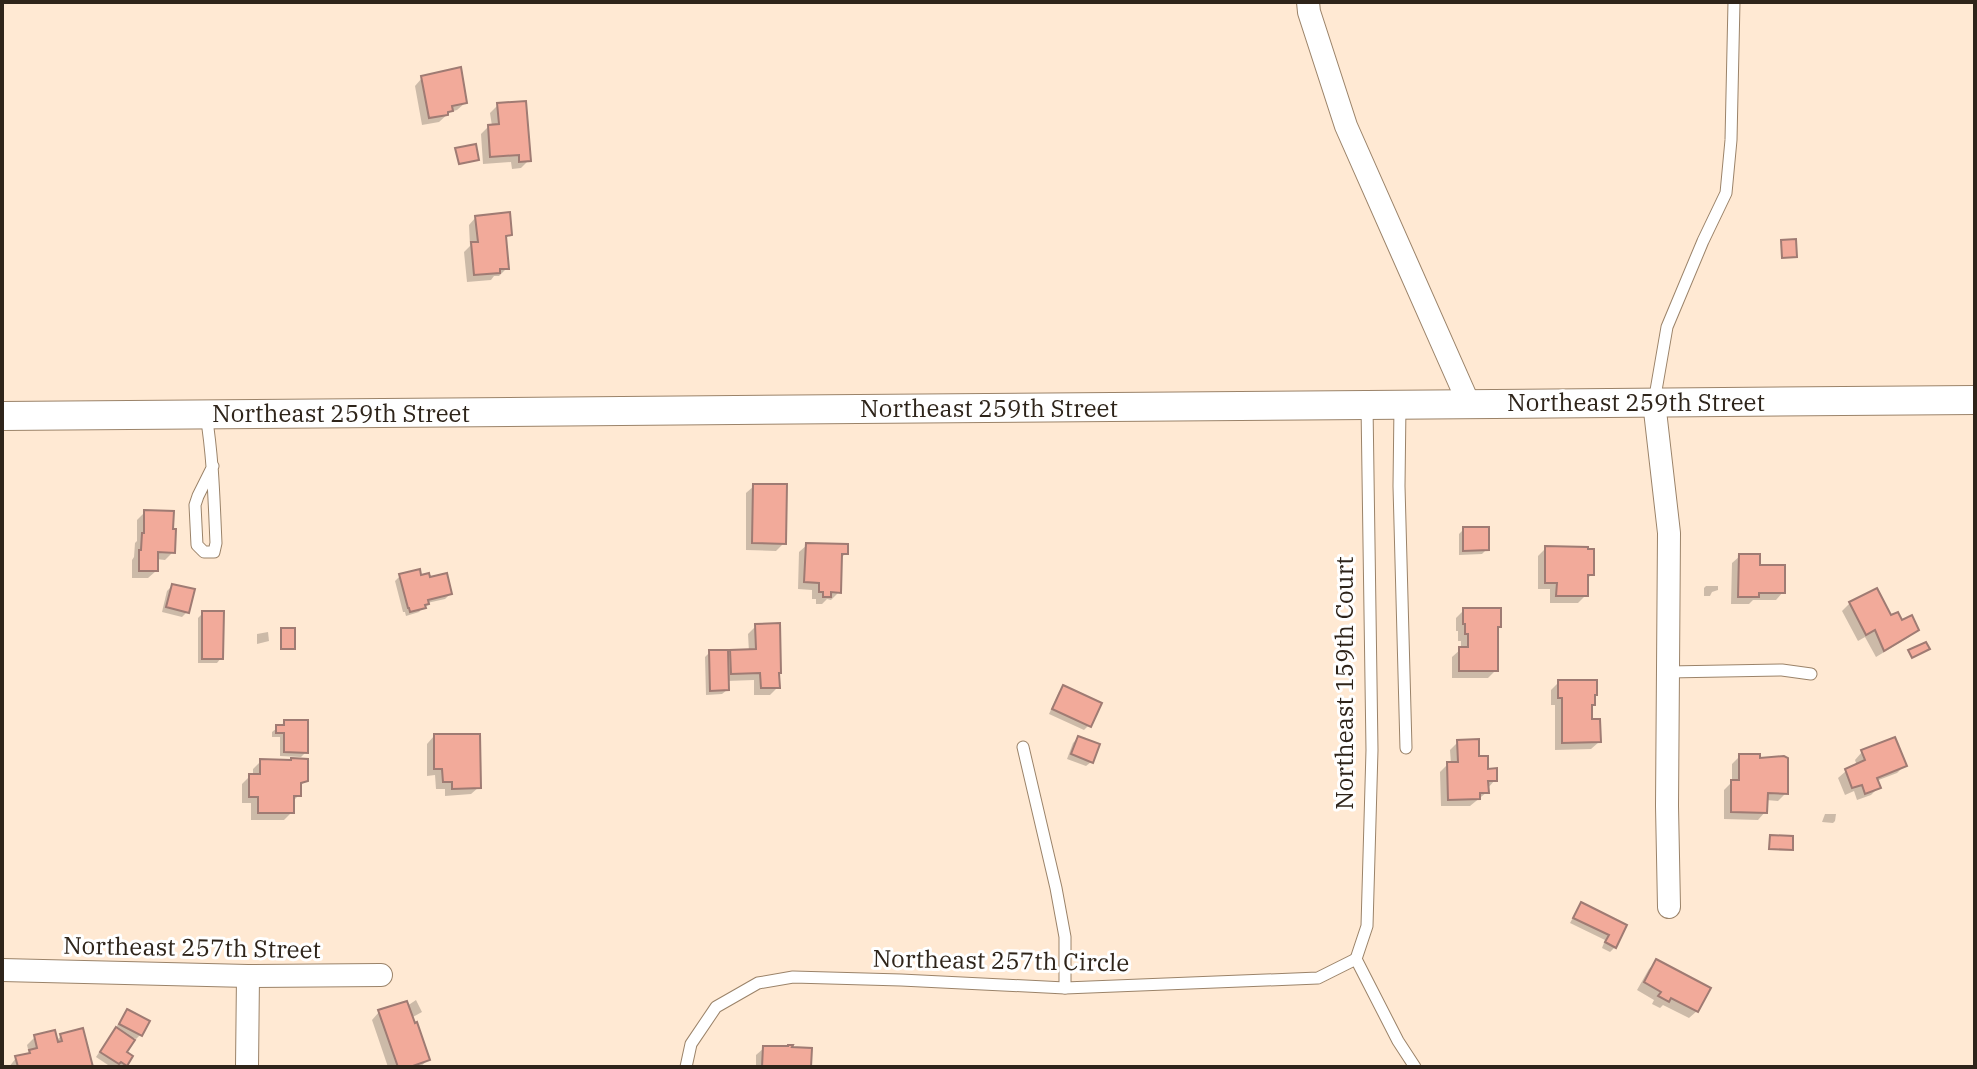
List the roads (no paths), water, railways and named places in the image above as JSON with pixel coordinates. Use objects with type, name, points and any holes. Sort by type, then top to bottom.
[{"type":"street","points":[[1308,2],[1346,126],[1469,404]]},
{"type":"street","name":"Northeast 259th Street","points":[[2,416],[1975,400]]},
{"type":"street","points":[[1654,402],[1669,533],[1669,907]]},
{"type":"street","name":"Northeast 257th Street","points":[[2,970],[248,976],[381,975]]},
{"type":"street","points":[[247,1067],[248,976]]},
{"type":"lane","points":[[1654,402],[1667,327],[1726,193],[1731,140],[1734,2]]},
{"type":"lane","name":"Northeast 159th Court","points":[[1356,959],[1367,926],[1372,750],[1367,405]]},
{"type":"lane","points":[[1400,405],[1399,486],[1406,748]]},
{"type":"lane","points":[[206,414],[213,466],[216,543],[214,552],[204,552],[197,545],[195,505],[213,466]]},
{"type":"lane","points":[[1668,672],[1782,670],[1811,674]]},
{"type":"lane","points":[[1023,747],[1065,937],[1065,988]]},
{"type":"lane","points":[[1356,959],[1398,1041],[1415,1067]]},
{"type":"lane","name":"Northeast 257th Circle","points":[[686,1067],[691,1044],[716,1007],[758,983],[793,977],[1065,988],[1318,978],[1356,959]]}]
